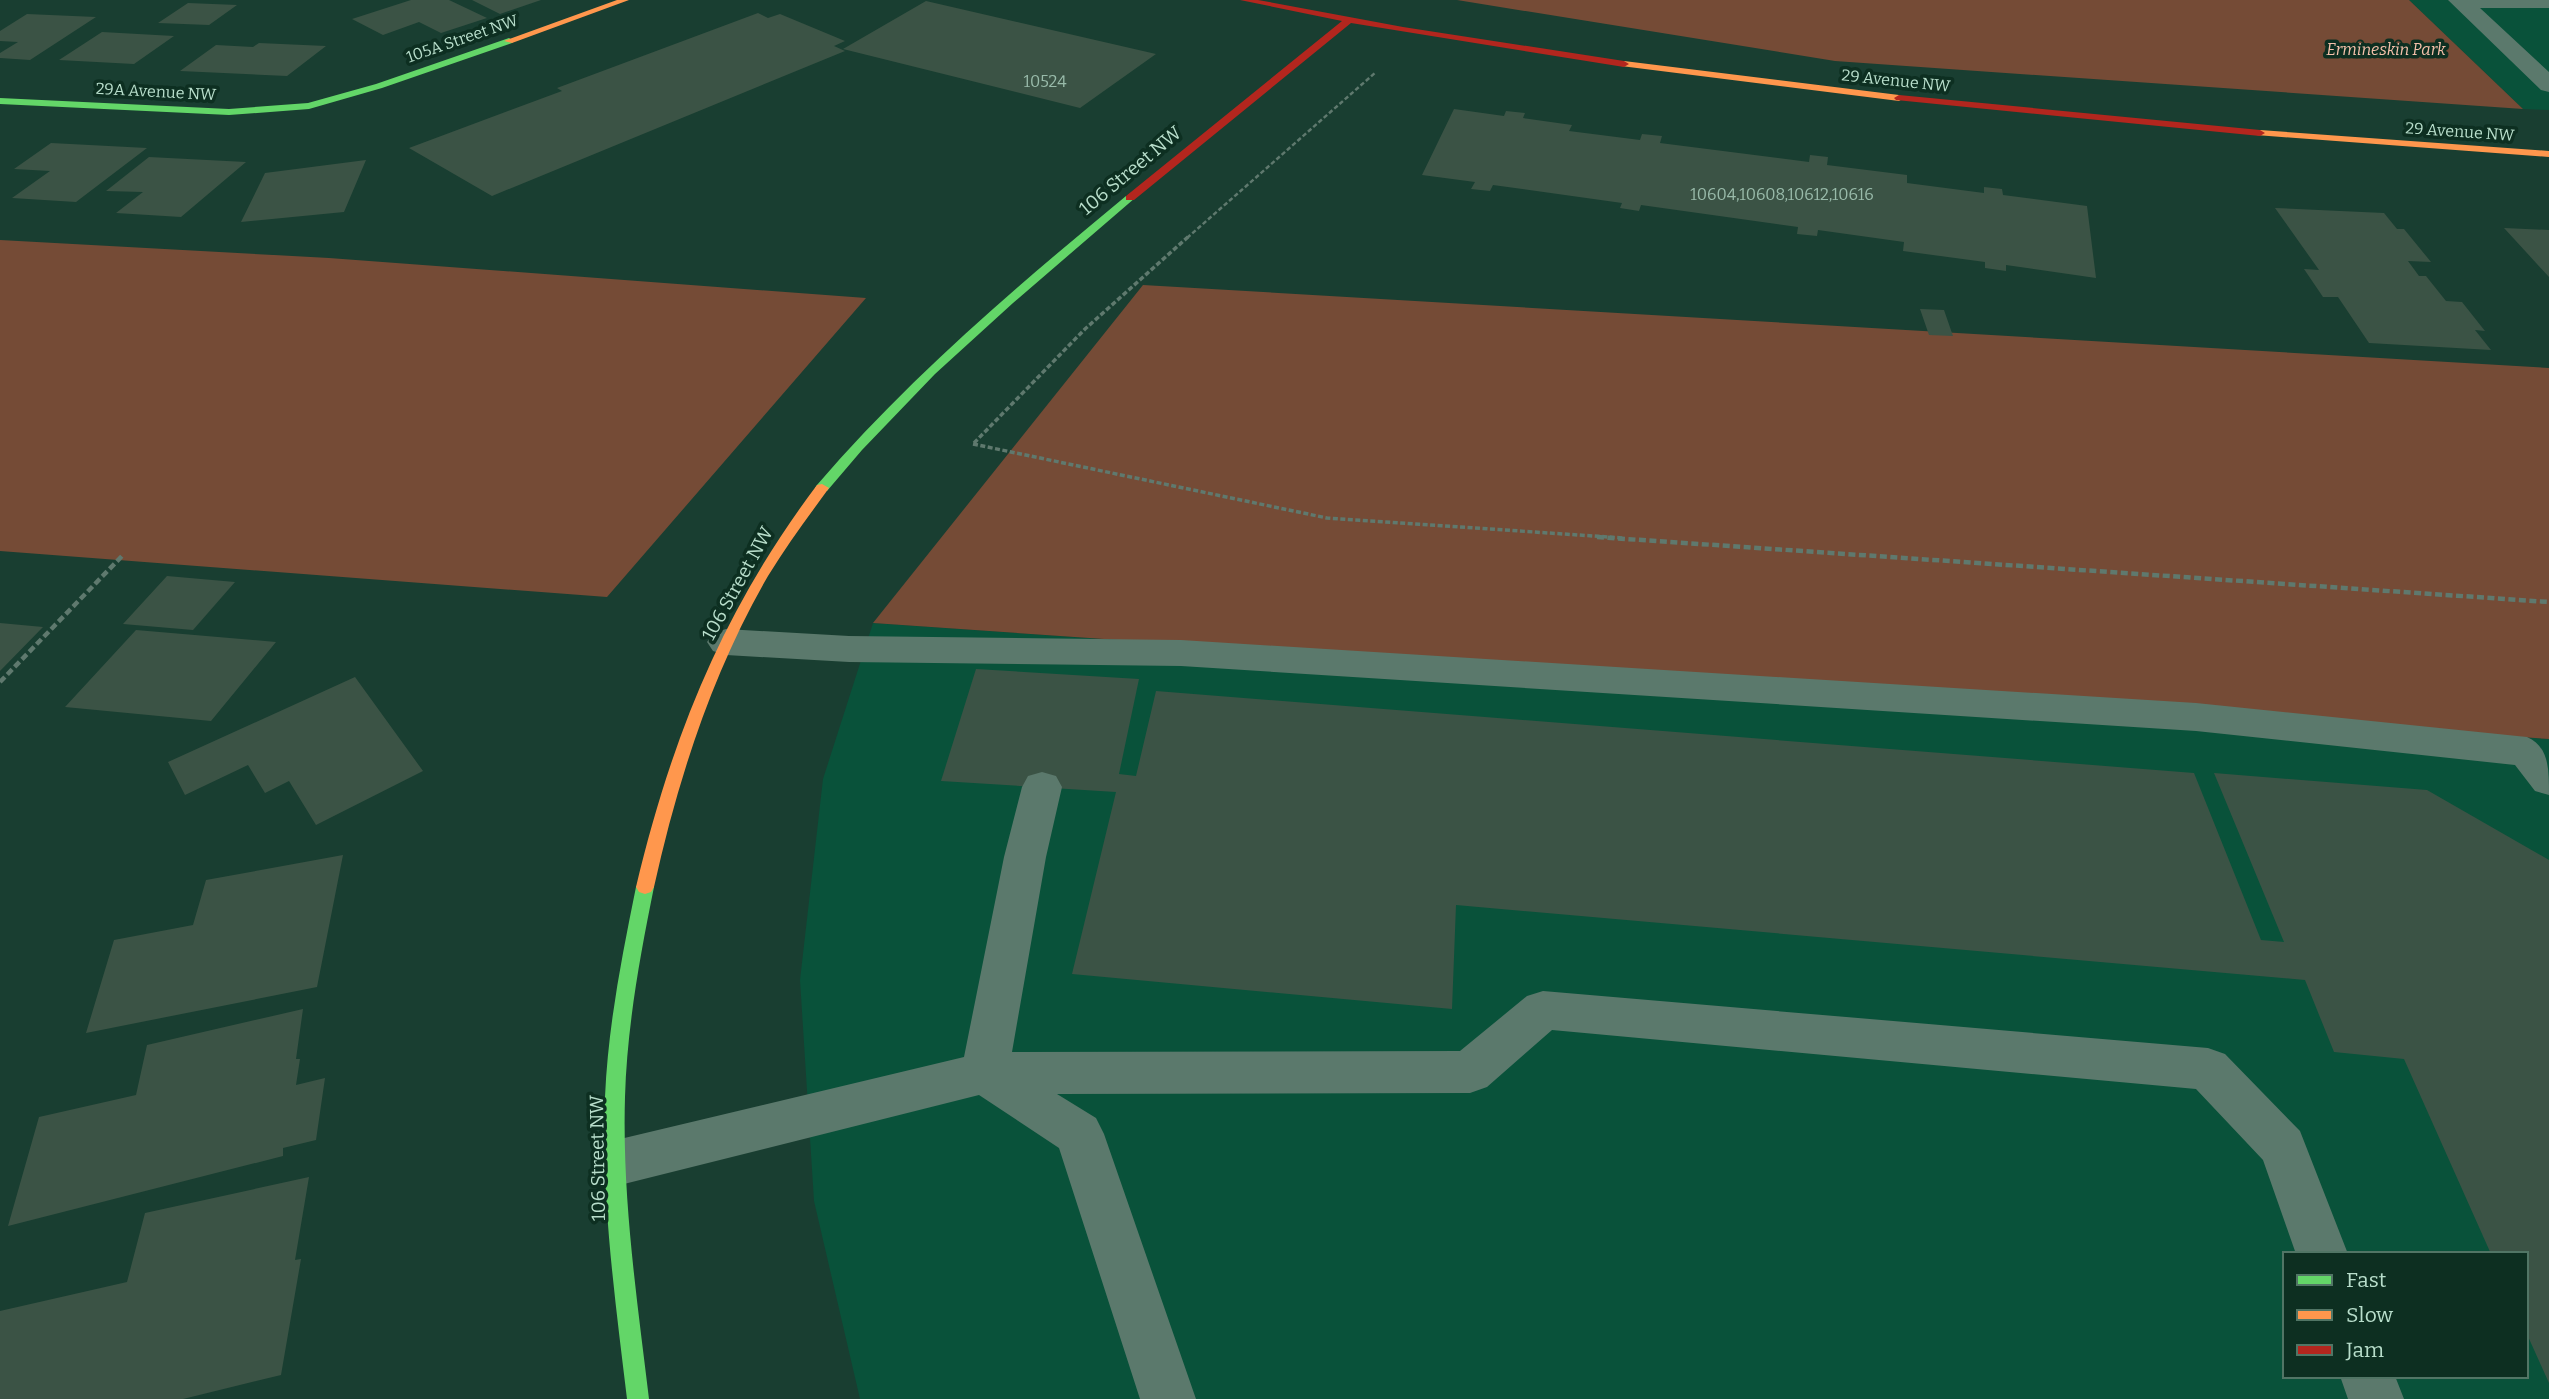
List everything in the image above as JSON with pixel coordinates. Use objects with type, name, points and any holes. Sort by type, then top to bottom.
[{"type":"street","name":"105A Street NW","points":[[309,106],[379,86],[625,0]]},
{"type":"street","name":"29 Avenue NW","points":[[1244,0],[1348,21],[1689,73],[1958,105],[2203,129],[2549,154]]},
{"type":"street","name":"106 Street NW","points":[[638,1399],[620,1242],[616,1163],[615,1106],[626,992],[646,878],[676,769],[726,642],[791,530],[864,436],[907,392],[973,328],[1348,21]]},
{"type":"street","name":"29A Avenue NW","points":[[0,101],[229,112],[309,106]]},
{"type":"lane","points":[[2459,0],[2549,2]]},
{"type":"lane","points":[[2459,0],[2538,65],[2549,85]]},
{"type":"lane","points":[[726,642],[1070,663],[1181,653],[2196,717],[2527,752],[2549,780]]},
{"type":"lane","points":[[985,1073],[1025,857],[1042,787]]},
{"type":"lane","points":[[616,1163],[985,1073],[1470,1072],[1543,1010],[2208,1069],[2283,1147],[2321,1252]]},
{"type":"lane","points":[[985,1073],[1079,1134],[1168,1399]]},
{"type":"lane","points":[[2368,1378],[2376,1399]]},
{"type":"path","points":[[1377,70],[1301,143],[1122,294],[1032,380],[973,444],[1327,518],[2549,602]]},
{"type":"path","points":[[0,682],[124,554]]},
{"type":"shaded area","points":[[2409,0],[2549,0],[2549,110],[2523,109]]},
{"type":"shaded area","points":[[873,623],[2549,739],[2549,1399],[860,1399],[814,1201],[800,980],[823,779]]},
{"type":"green space","name":"Ermineskin Park","points":[[1457,0],[2409,0],[2523,109],[1835,61]]},
{"type":"green space","points":[[0,240],[329,258],[866,298],[607,597],[0,551]]},
{"type":"green space","points":[[1143,285],[2549,368],[2549,739],[873,623]]},
{"type":"building","points":[[411,0],[449,0],[487,18],[441,33],[419,22],[383,35],[352,19]]},
{"type":"building","points":[[472,0],[541,0],[500,14]]},
{"type":"building","points":[[926,1],[1156,54],[1080,108],[843,49]]},
{"type":"building","points":[[188,3],[237,5],[209,25],[158,23]]},
{"type":"building","points":[[758,13],[768,18],[780,14],[845,41],[834,46],[845,51],[492,196],[409,148],[562,91],[557,88]]},
{"type":"building","points":[[27,14],[96,17],[30,60],[0,58],[0,53],[18,42],[0,41],[0,31]]},
{"type":"building","points":[[102,32],[174,36],[134,64],[59,60]]},
{"type":"building","points":[[259,43],[326,46],[287,76],[180,71],[216,45],[253,47]]},
{"type":"building","points":[[1454,109],[1504,116],[1506,111],[1525,113],[1523,118],[1572,125],[1569,131],[1640,140],[1642,134],[1662,136],[1660,143],[1809,162],[1810,155],[1828,157],[1827,165],[1907,175],[1907,183],[1984,193],[1984,187],[2002,189],[2003,195],[2087,206],[2096,278],[2006,265],[2006,271],[1985,268],[1985,262],[1903,251],[1904,242],[1818,230],[1817,236],[1797,234],[1798,227],[1641,205],[1639,211],[1620,208],[1622,203],[1493,185],[1490,191],[1471,189],[1475,182],[1422,175]]},
{"type":"building","points":[[51,143],[147,148],[76,202],[12,198],[50,171],[14,169]]},
{"type":"building","points":[[149,157],[246,162],[181,217],[116,213],[143,192],[106,191]]},
{"type":"building","points":[[366,160],[344,212],[241,222],[265,173]]},
{"type":"building","points":[[2275,208],[2384,213],[2397,229],[2404,229],[2431,262],[2408,261],[2419,276],[2426,276],[2446,301],[2462,302],[2485,331],[2475,330],[2491,350],[2369,343],[2338,297],[2323,297],[2304,269],[2319,270]]},
{"type":"building","points":[[2504,228],[2549,230],[2549,277]]},
{"type":"building","points":[[1920,309],[1944,310],[1953,336],[1929,335]]},
{"type":"building","points":[[167,576],[235,582],[193,630],[123,624]]},
{"type":"building","points":[[0,623],[43,627],[0,671]]},
{"type":"building","points":[[136,630],[276,642],[211,721],[65,707]]},
{"type":"building","points":[[976,669],[1139,679],[1119,774],[1136,776],[1156,691],[2194,773],[2261,940],[2284,942],[2214,773],[2427,790],[2549,860],[2549,1383],[2528,1336],[2528,1252],[2490,1252],[2404,1059],[2334,1052],[2305,980],[1456,905],[1452,1009],[1072,974],[1116,792],[941,781]]},
{"type":"building","points":[[355,677],[423,771],[316,825],[289,781],[265,793],[248,765],[185,795],[168,762]]},
{"type":"building","points":[[343,855],[317,987],[86,1033],[114,940],[193,925],[206,880]]},
{"type":"building","points":[[303,1009],[296,1059],[300,1059],[296,1085],[325,1078],[316,1140],[283,1148],[283,1156],[8,1226],[39,1117],[136,1095],[147,1045]]},
{"type":"building","points":[[309,1177],[295,1260],[301,1259],[281,1375],[183,1399],[0,1399],[0,1311],[127,1282],[145,1213]]},
{"type":"traffic: fast","points":[[0,101],[229,112],[309,106],[379,86],[509,41]]},
{"type":"traffic: fast","points":[[822,488],[893,409],[969,335],[1130,198]]},
{"type":"traffic: fast","points":[[638,1399],[621,1248],[614,1135],[622,1018],[645,887]]},
{"type":"traffic: slow","points":[[509,41],[625,0]]},
{"type":"traffic: slow","points":[[1624,64],[1899,98]]},
{"type":"traffic: slow","points":[[2260,133],[2549,154]]},
{"type":"traffic: slow","points":[[645,887],[672,782],[711,677],[734,626],[761,577],[822,488]]},
{"type":"traffic: jam","points":[[1244,0],[1403,30],[1624,64]]},
{"type":"traffic: jam","points":[[1130,198],[1348,21]]},
{"type":"traffic: jam","points":[[1899,98],[2260,133]]}]
